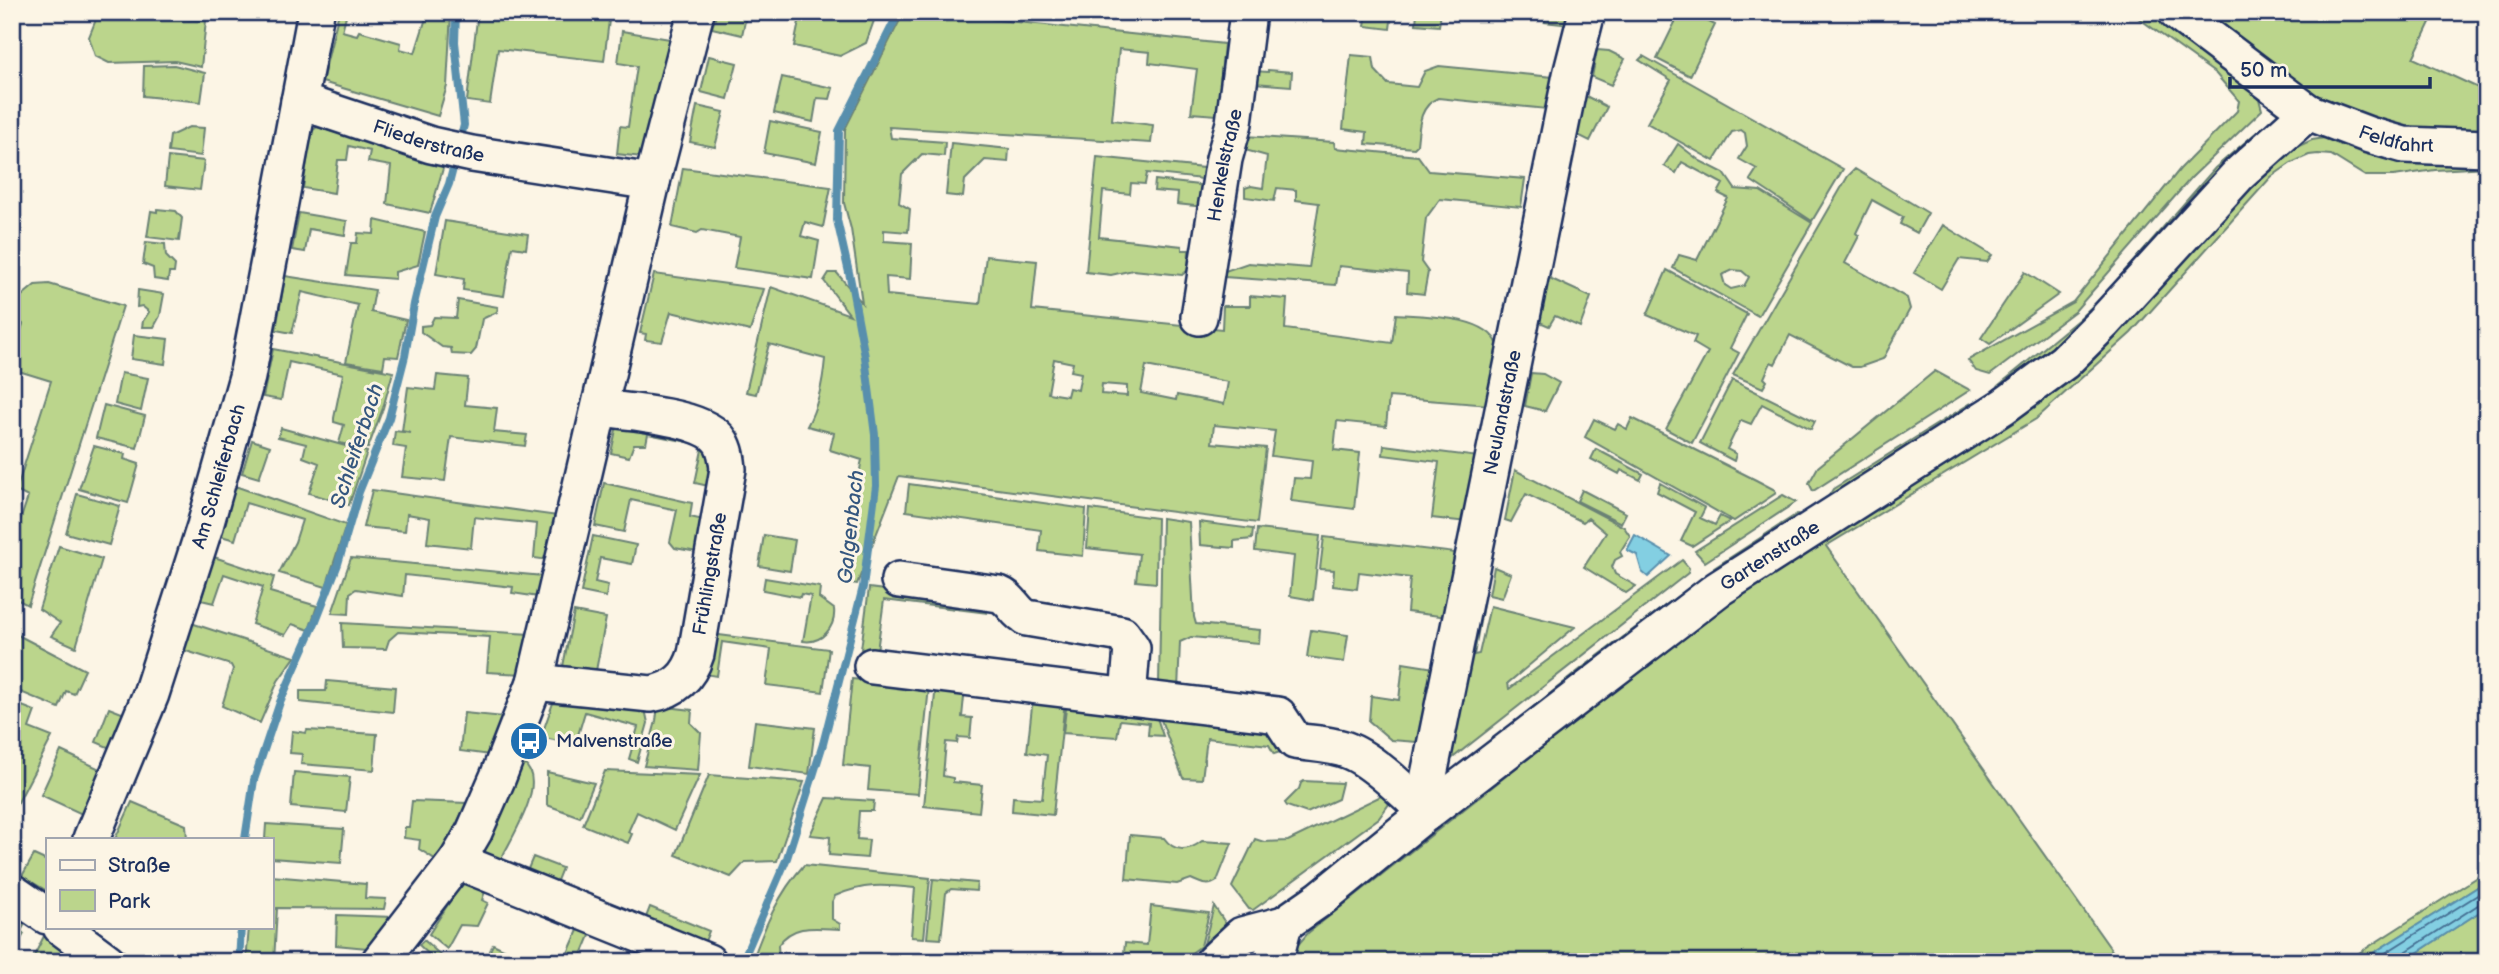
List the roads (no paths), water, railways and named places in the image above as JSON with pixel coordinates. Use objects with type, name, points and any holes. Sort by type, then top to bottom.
[{"type":"street","points":[[299,101],[316,12]]},
{"type":"street","points":[[379,962],[457,860],[474,832],[535,682],[652,182],[696,12]]},
{"type":"street","name":"Henkelstraße","points":[[1199,317],[1224,159],[1234,123],[1248,12]]},
{"type":"street","name":"Neulandstraße","points":[[1426,813],[1427,785],[1514,351],[1571,75],[1587,12]]},
{"type":"street","name":"Feldfahrt","points":[[2176,12],[2308,112],[2404,145],[2487,148]]},
{"type":"street","name":"Fliederstraße","points":[[299,101],[431,145],[472,154],[652,182]]},
{"type":"street","name":"Am Schleiferbach","points":[[90,838],[150,694],[235,425],[247,377],[299,101]]},
{"type":"street","name":"Gartenstraße","points":[[1213,962],[1242,935],[1284,924],[1343,882],[1426,813],[1718,589],[2004,406],[2064,362],[2239,174],[2308,112]]},
{"type":"street","name":"Frühlingstraße","points":[[535,682],[652,694],[681,682],[692,666],[696,654],[728,468],[727,457],[720,441],[699,426],[600,408]]},
{"type":"street","points":[[899,580],[999,594],[1027,618],[1122,634],[1132,648],[1128,697]]},
{"type":"street","points":[[872,666],[1278,715],[1295,740],[1349,751],[1369,763],[1411,797],[1426,813]]},
{"type":"street","points":[[457,860],[708,962]]},
{"type":"street","points":[[12,892],[46,915]]},
{"type":"street","points":[[1269,962],[1277,951],[1284,924]]},
{"type":"street","points":[[62,928],[108,962]]},
{"type":"water","points":[[1635,535],[1671,556],[1648,577],[1642,572],[1637,555],[1627,550]]},
{"type":"water","points":[[2487,881],[2487,907],[2403,962],[2359,962]]},
{"type":"waterway","name":"Schleiferbach","points":[[456,12],[455,42],[464,125],[460,141]]},
{"type":"waterway","name":"Galgenbach","points":[[744,962],[787,858],[823,744],[863,587],[876,486],[875,435],[865,357],[837,220],[839,131],[899,12]]},
{"type":"waterway","name":"Schleiferbach","points":[[245,838],[254,780],[280,702],[338,564],[359,492],[389,418],[435,217],[449,184],[456,157]]},
{"type":"waterway","name":"Schleiferbach","points":[[239,962],[241,928]]},
{"type":"place","name":"Malvenstraße","points":[[529,741]]}]
